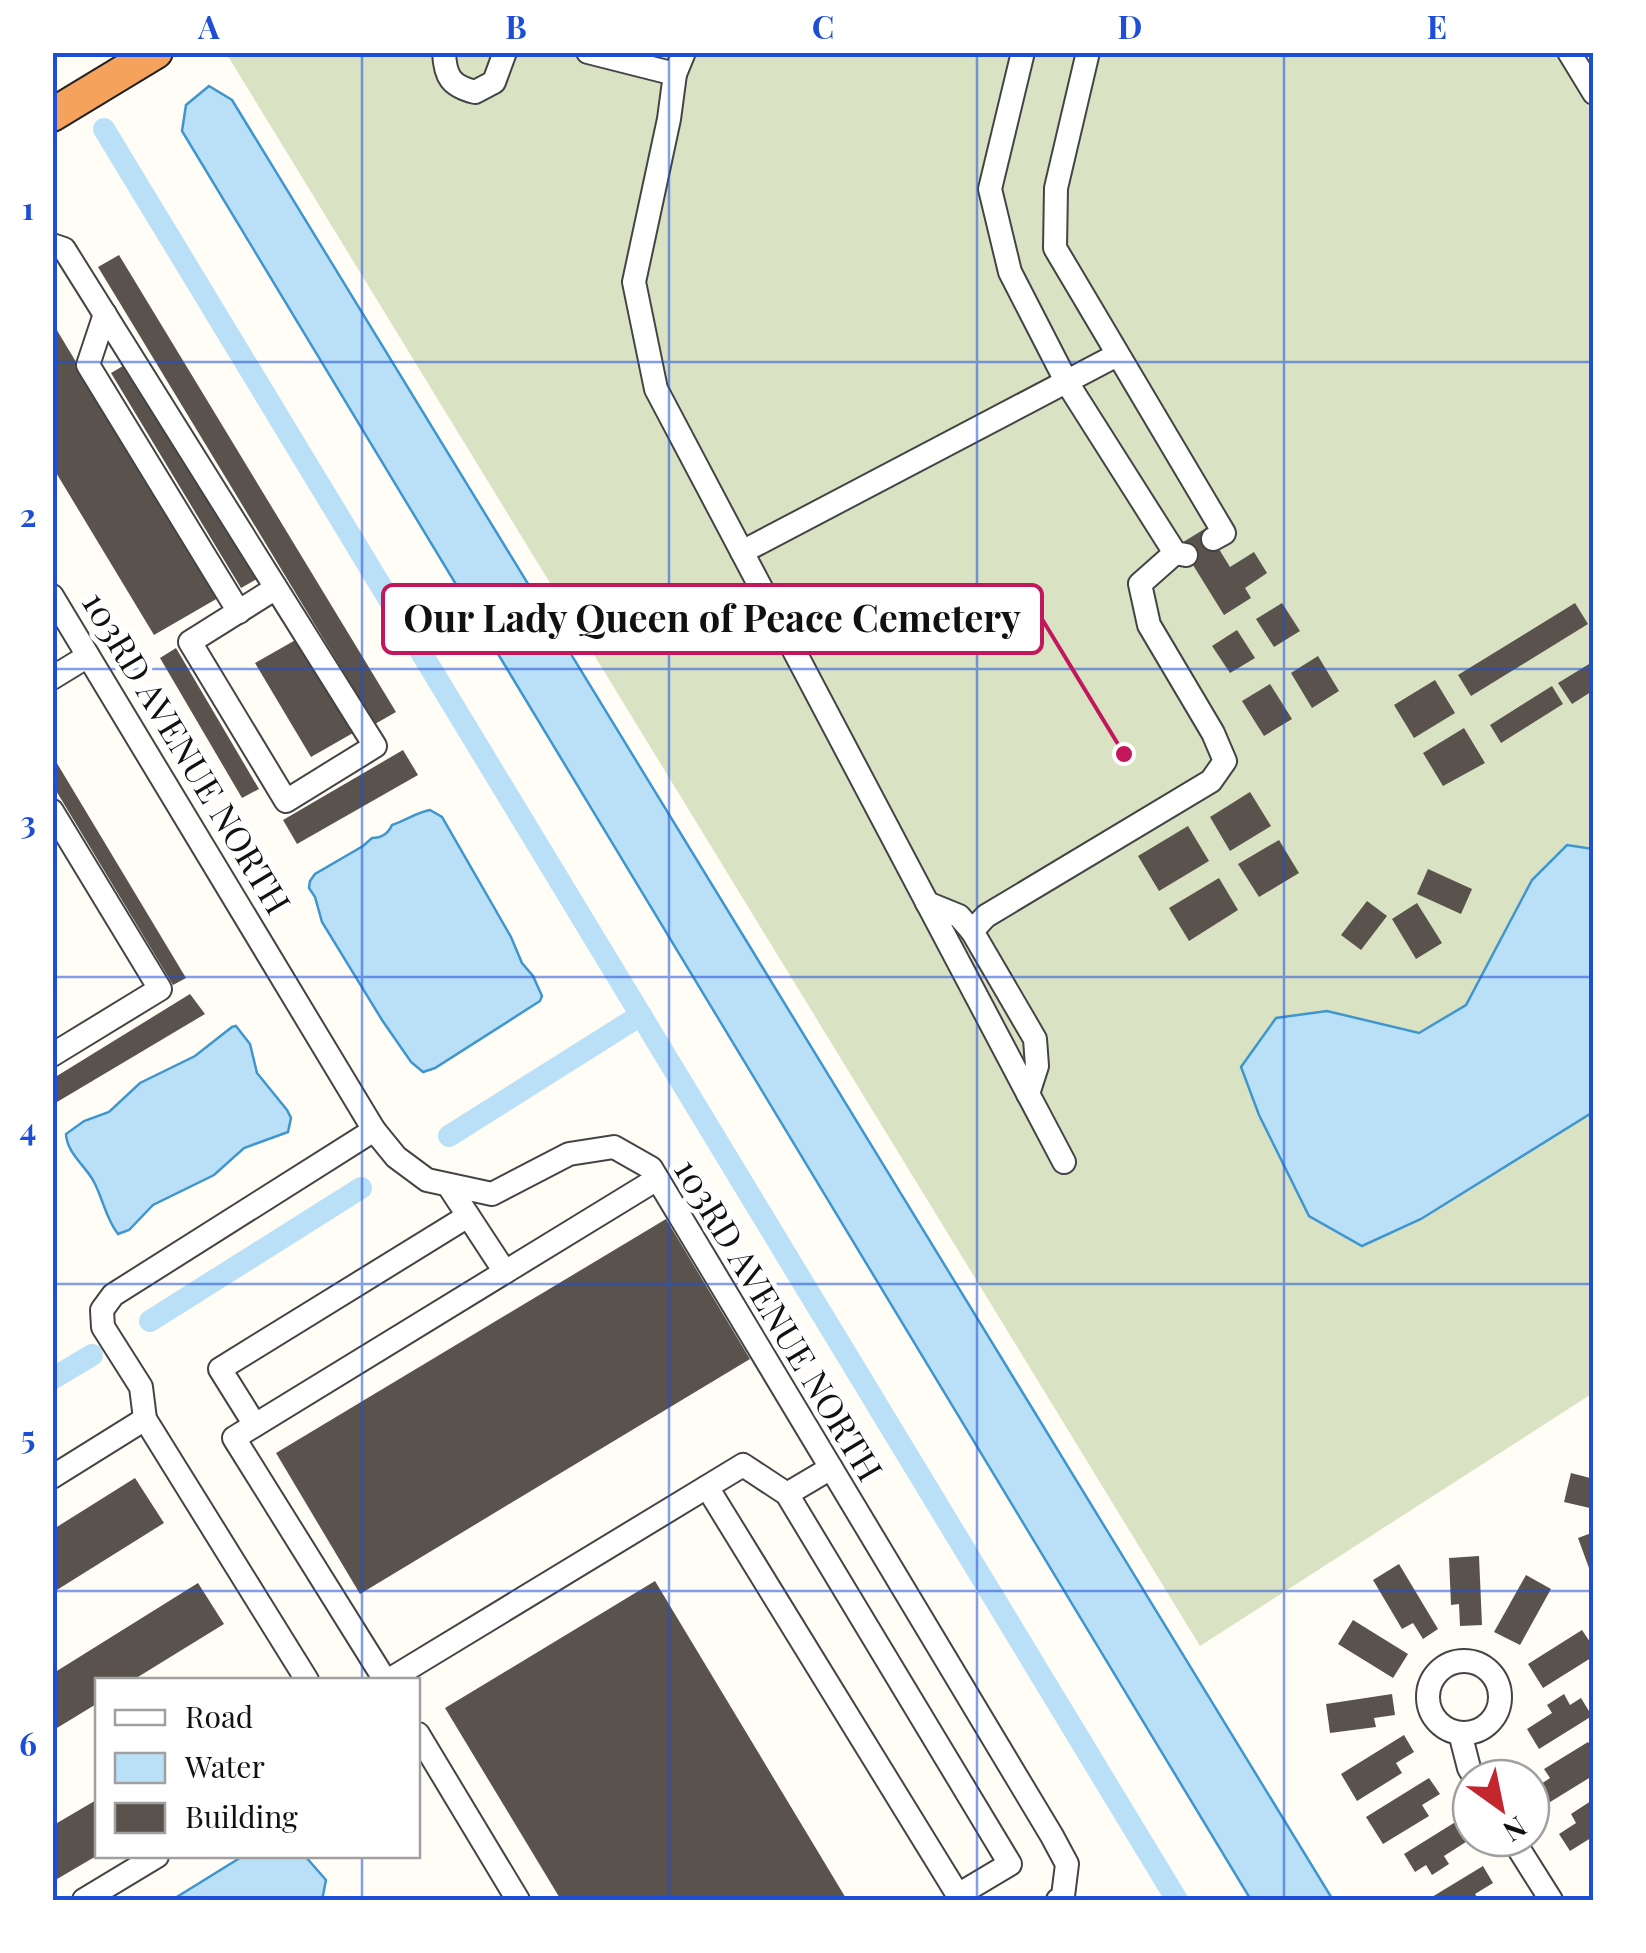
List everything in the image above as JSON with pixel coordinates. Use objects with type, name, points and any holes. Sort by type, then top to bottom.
[{"type":"highway","points":[[52,115],[156,52]]},
{"type":"street","points":[[444,52],[445,70],[458,88],[475,92],[494,82],[505,52]]},
{"type":"street","points":[[588,52],[680,63],[634,282],[656,389],[1064,1162]]},
{"type":"street","points":[[972,931],[986,916],[1211,782],[1225,761],[1213,733],[1149,625],[1140,584],[1181,554],[1066,381],[1010,272],[990,190],[1023,52]]},
{"type":"street","points":[[1088,52],[1056,188],[1055,248],[1224,533],[1213,539]]},
{"type":"street","points":[[1569,52],[1594,94]]},
{"type":"street","points":[[52,245],[64,249],[375,746],[286,801],[190,642],[276,588]]},
{"type":"street","points":[[104,314],[88,365],[239,612]]},
{"type":"street","points":[[742,552],[1117,355]]},
{"type":"street","name":"103RD AVENUE NORTH","points":[[52,596],[374,1130],[396,1157],[427,1180],[492,1194],[570,1154],[614,1147],[650,1168],[1052,1836],[1067,1864],[1063,1896],[1058,1900]]},
{"type":"street","points":[[52,678],[88,656]]},
{"type":"street","points":[[52,811],[160,989],[52,1055]]},
{"type":"street","points":[[928,903],[959,916],[972,931],[1035,1039],[1037,1066],[1028,1094]]},
{"type":"street","points":[[306,1678],[145,1419],[141,1387],[104,1327],[102,1310],[113,1296],[374,1130]]},
{"type":"street","points":[[386,1678],[234,1438],[657,1179]]},
{"type":"street","points":[[448,1185],[505,1272]]},
{"type":"street","points":[[255,1425],[220,1369],[468,1216]]},
{"type":"street","points":[[52,1477],[145,1419]]},
{"type":"street","points":[[390,1678],[708,1486],[743,1465],[787,1494],[1010,1864],[960,1898],[708,1486]]},
{"type":"street","points":[[787,1494],[831,1468]]},
{"type":"street","points":[[1460,1733],[1466,1758]]},
{"type":"street","points":[[420,1737],[518,1900]]},
{"type":"street","points":[[84,1900],[154,1858]]},
{"type":"street","points":[[1524,1858],[1550,1900]]},
{"type":"green space","points":[[226,53],[1556,53],[1594,115],[1593,1393],[1200,1646]]},
{"type":"water","points":[[209,86],[232,100],[1333,1900],[1251,1900],[182,131],[186,105]]},
{"type":"water","points":[[430,810],[442,817],[542,996],[540,1001],[423,1072],[411,1062],[382,1020],[322,922],[309,888],[315,874],[372,838],[384,835],[392,825]]},
{"type":"water","points":[[1567,845],[1593,849],[1593,1112],[1421,1219],[1362,1246],[1309,1216],[1259,1115],[1241,1067],[1276,1018],[1327,1011],[1419,1033],[1466,1005],[1532,880]]},
{"type":"water","points":[[236,1026],[250,1044],[257,1073],[291,1118],[288,1132],[244,1148],[214,1175],[153,1205],[129,1230],[118,1234],[66,1134],[84,1121],[109,1112],[140,1083],[195,1056]]},
{"type":"water","points":[[240,1858],[307,1858],[326,1880],[322,1900],[172,1900]]},
{"type":"building","points":[[119,255],[396,712],[375,724],[98,267]]},
{"type":"building","points":[[52,322],[218,598],[154,635],[52,466]]},
{"type":"building","points":[[128,363],[257,579],[241,588],[111,373]]},
{"type":"building","points":[[1206,528],[1230,567],[1254,552],[1267,573],[1245,588],[1251,598],[1224,615],[1180,544]]},
{"type":"building","points":[[1282,603],[1300,631],[1274,647],[1256,619]]},
{"type":"building","points":[[1575,603],[1588,624],[1471,696],[1458,675]]},
{"type":"building","points":[[1237,630],[1255,658],[1230,673],[1212,646]]},
{"type":"building","points":[[299,638],[353,733],[311,757],[255,663]]},
{"type":"building","points":[[176,648],[259,789],[242,798],[160,658]]},
{"type":"building","points":[[1318,656],[1339,691],[1312,708],[1291,673]]},
{"type":"building","points":[[1594,661],[1594,690],[1572,704],[1558,683]]},
{"type":"building","points":[[1435,680],[1455,713],[1414,738],[1394,705]]},
{"type":"building","points":[[1270,684],[1292,719],[1264,736],[1242,701]]},
{"type":"building","points":[[1552,686],[1563,704],[1501,743],[1490,725]]},
{"type":"building","points":[[1464,728],[1485,763],[1443,786],[1423,753]]},
{"type":"building","points":[[403,750],[418,775],[297,844],[283,820]]},
{"type":"building","points":[[52,755],[186,978],[173,985],[52,784]]},
{"type":"building","points":[[1250,792],[1271,826],[1230,851],[1210,817]]},
{"type":"building","points":[[1188,826],[1209,861],[1159,891],[1138,856]]},
{"type":"building","points":[[1279,840],[1299,873],[1259,897],[1238,864]]},
{"type":"building","points":[[1428,869],[1472,889],[1461,914],[1417,894]]},
{"type":"building","points":[[1219,878],[1238,910],[1189,941],[1169,908]]},
{"type":"building","points":[[1367,901],[1387,916],[1361,950],[1341,935]]},
{"type":"building","points":[[1417,903],[1442,943],[1416,959],[1392,919]]},
{"type":"building","points":[[190,994],[205,1014],[52,1105],[52,1079]]},
{"type":"building","points":[[666,1219],[750,1359],[360,1594],[276,1453]]},
{"type":"building","points":[[1571,1473],[1594,1479],[1594,1509],[1564,1502]]},
{"type":"building","points":[[135,1478],[164,1523],[52,1593],[52,1530]]},
{"type":"building","points":[[1594,1532],[1594,1567],[1589,1568],[1578,1538]]},
{"type":"building","points":[[1479,1556],[1482,1625],[1460,1626],[1459,1604],[1451,1605],[1449,1558]]},
{"type":"building","points":[[1399,1564],[1438,1629],[1423,1639],[1413,1623],[1402,1629],[1373,1580]]},
{"type":"building","points":[[1526,1575],[1551,1589],[1520,1645],[1494,1632]]},
{"type":"building","points":[[655,1581],[847,1900],[561,1900],[445,1708]]},
{"type":"building","points":[[198,1583],[224,1624],[136,1678],[95,1678],[95,1705],[52,1731],[52,1674]]},
{"type":"building","points":[[1353,1620],[1408,1654],[1393,1678],[1338,1644]]},
{"type":"building","points":[[1582,1630],[1594,1648],[1594,1656],[1543,1688],[1528,1664]]},
{"type":"building","points":[[1392,1694],[1395,1715],[1374,1718],[1376,1727],[1330,1733],[1326,1704]]},
{"type":"building","points":[[1564,1694],[1570,1705],[1581,1698],[1592,1716],[1539,1749],[1527,1729],[1552,1713],[1547,1705]]},
{"type":"building","points":[[1404,1735],[1414,1752],[1396,1763],[1402,1773],[1357,1801],[1341,1774]]},
{"type":"building","points":[[1588,1742],[1594,1750],[1594,1775],[1551,1801],[1551,1765]]},
{"type":"building","points":[[1429,1778],[1440,1794],[1422,1805],[1429,1816],[1383,1844],[1366,1817]]},
{"type":"building","points":[[1594,1799],[1594,1836],[1570,1851],[1559,1834],[1576,1823],[1571,1814]]},
{"type":"building","points":[[95,1801],[95,1857],[52,1882],[52,1826]]},
{"type":"building","points":[[1451,1825],[1451,1852],[1444,1856],[1449,1864],[1432,1875],[1426,1865],[1415,1872],[1404,1854]]},
{"type":"building","points":[[1483,1866],[1493,1883],[1475,1894],[1479,1900],[1427,1900]]},
{"type":"waterway","points":[[104,129],[1177,1900]]},
{"type":"waterway","points":[[449,1136],[641,1015]]},
{"type":"waterway","points":[[150,1321],[361,1188]]},
{"type":"waterway","points":[[52,1379],[92,1355]]},
{"type":"place","name":"Our Lady Queen of Peace Cemetery","points":[[1124,754]]}]
